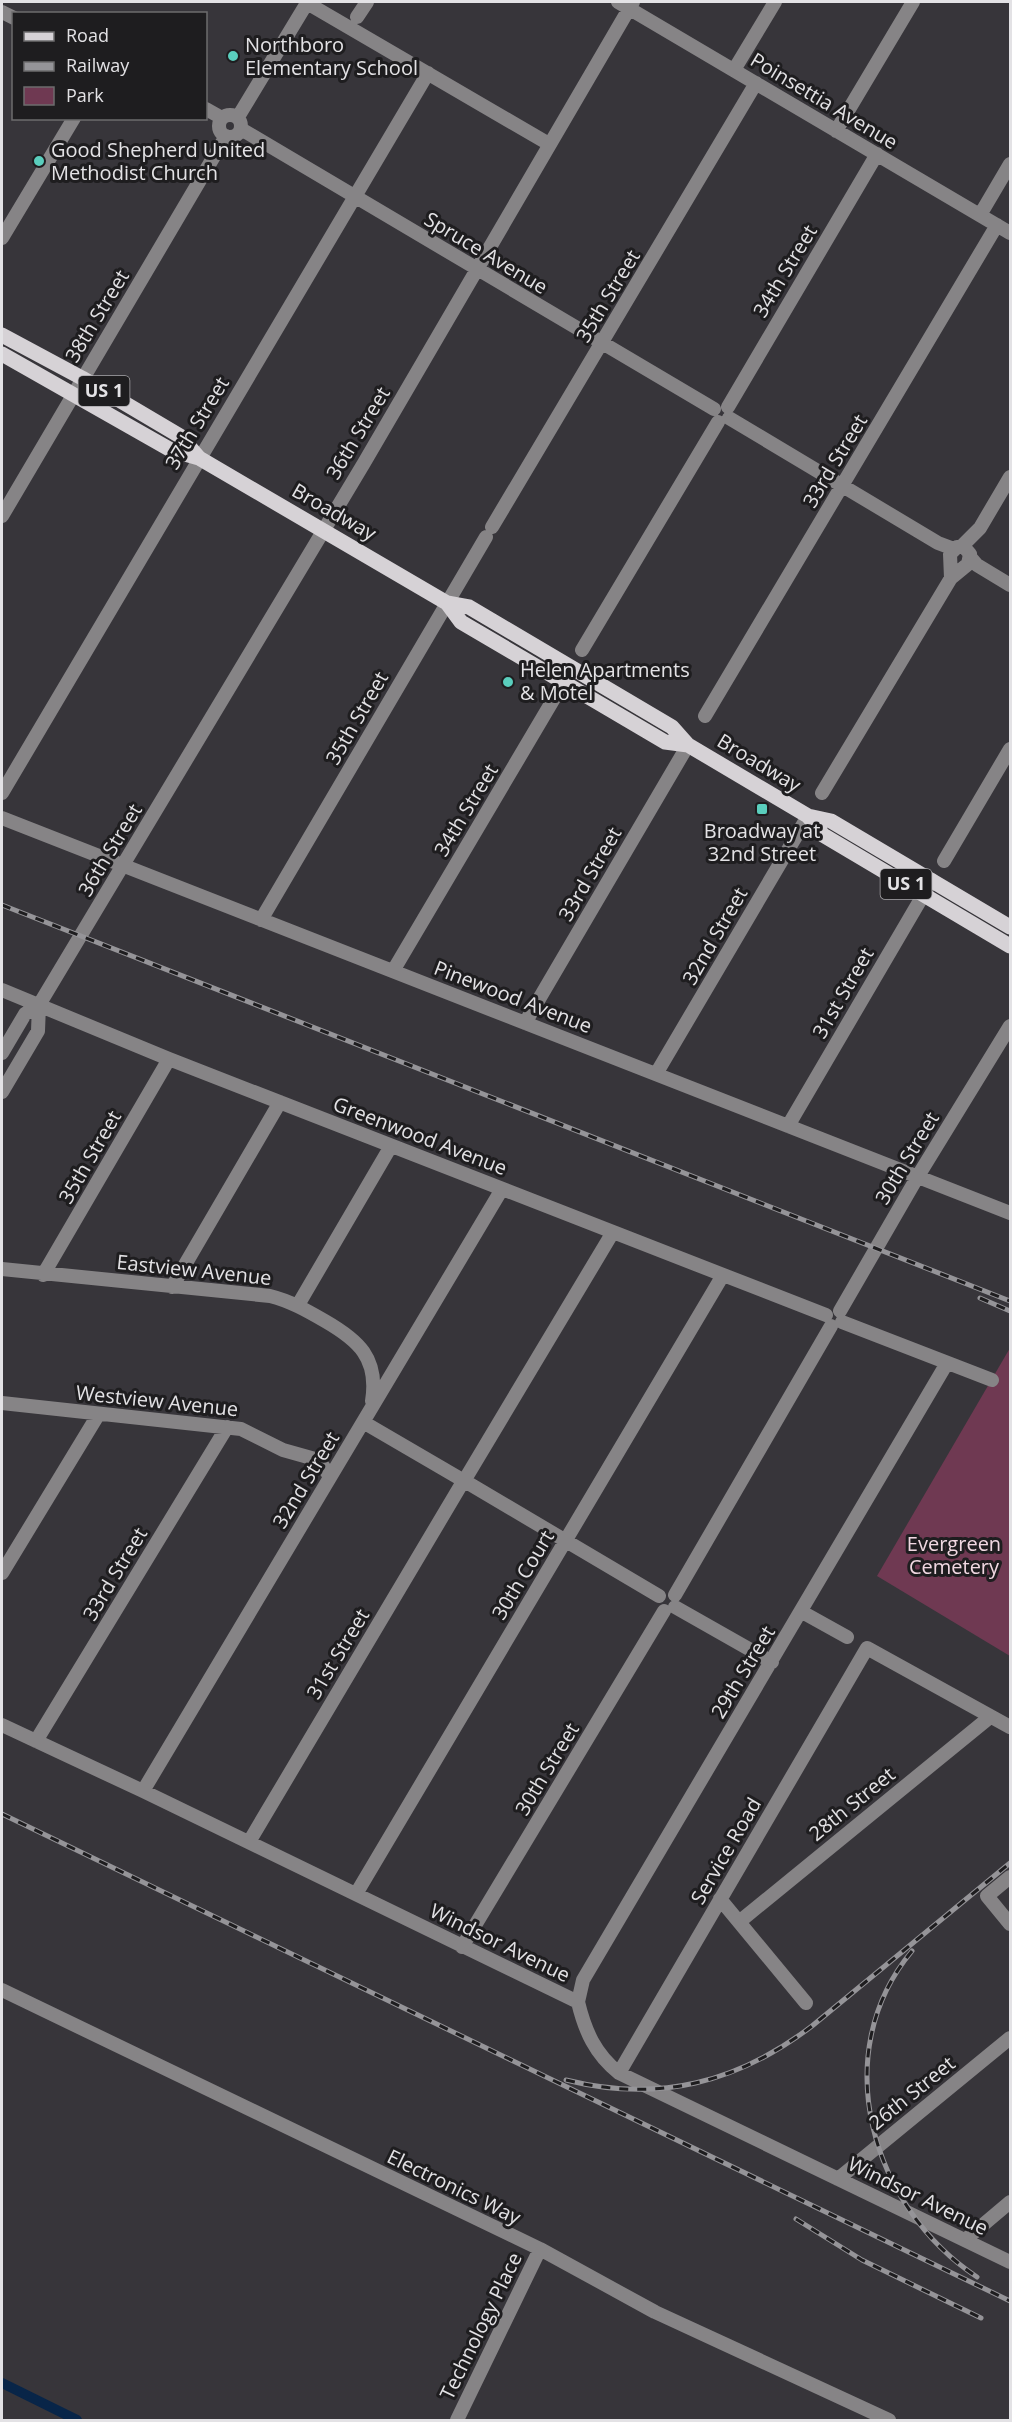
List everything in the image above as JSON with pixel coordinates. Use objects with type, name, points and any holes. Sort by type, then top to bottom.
[{"type":"main road","name":"Broadway","points":[[2,335],[82,378],[180,436],[199,458]]},
{"type":"main road","name":"Broadway","points":[[2,354],[171,450],[199,458],[447,603],[469,607],[672,727],[688,745],[808,816],[831,821],[1011,927]]},
{"type":"main road","name":"Broadway","points":[[447,603],[461,622],[664,742],[688,745]]},
{"type":"main road","name":"Broadway","points":[[808,816],[823,835],[1011,946]]},
{"type":"street","points":[[357,17],[367,2]]},
{"type":"street","points":[[734,70],[775,2]]},
{"type":"street","points":[[836,130],[913,2]]},
{"type":"street","points":[[222,118],[219,128],[226,136],[236,135],[239,123],[307,3],[549,144]]},
{"type":"street","name":"Poinsettia Avenue","points":[[627,4],[734,70],[1011,233]]},
{"type":"street","name":"36th Street","points":[[2,1053],[25,1014],[39,1005],[323,530],[549,144],[627,4]]},
{"type":"street","name":"37th Street","points":[[2,793],[428,73]]},
{"type":"street","name":"35th Street","points":[[261,920],[756,83]]},
{"type":"street","points":[[207,110],[222,118],[231,115],[239,123]]},
{"type":"street","points":[[2,238],[73,120]]},
{"type":"street","name":"Spruce Avenue","points":[[239,123],[354,198],[1011,585]]},
{"type":"street","name":"38th Street","points":[[2,516],[226,136]]},
{"type":"street","name":"34th Street","points":[[582,650],[877,154]]},
{"type":"street","points":[[980,215],[1011,164]]},
{"type":"street","name":"33rd Street","points":[[705,716],[997,225]]},
{"type":"street","points":[[822,793],[1011,477]]},
{"type":"street","name":"34th Street","points":[[393,971],[572,668]]},
{"type":"street","name":"33rd Street","points":[[525,1023],[688,745]]},
{"type":"street","points":[[944,861],[1011,749]]},
{"type":"street","name":"32nd Street","points":[[656,1074],[808,816]]},
{"type":"street","name":"Pinewood Avenue","points":[[2,818],[1011,1213]]},
{"type":"street","name":"31st Street","points":[[788,1126],[932,880]]},
{"type":"street","name":"Greenwood Avenue","points":[[2,990],[170,1059],[992,1380]]},
{"type":"street","name":"36th Street","points":[[2,1092],[38,1031],[39,1005]]},
{"type":"street","name":"30th Street","points":[[462,1947],[672,1604],[918,1176],[1011,1026]]},
{"type":"street","name":"35th Street","points":[[44,1275],[170,1059]]},
{"type":"street","points":[[172,1287],[280,1102]]},
{"type":"street","points":[[298,1305],[391,1146]]},
{"type":"street","name":"32nd Street","points":[[143,1791],[502,1189]]},
{"type":"street","name":"31st Street","points":[[249,1842],[613,1232]]},
{"type":"street","name":"Eastview Avenue","points":[[2,1269],[270,1296],[298,1305],[345,1333],[357,1343],[366,1356],[375,1386],[372,1401],[363,1422]]},
{"type":"street","name":"30th Court","points":[[356,1894],[723,1275]]},
{"type":"street","name":"29th Street","points":[[578,2002],[583,1980],[947,1363]]},
{"type":"street","name":"Westview Avenue","points":[[2,1403],[248,1431],[283,1450],[315,1459],[330,1477]]},
{"type":"street","points":[[2,1573],[98,1415]]},
{"type":"street","points":[[363,1422],[659,1596],[667,1592],[672,1604],[772,1662]]},
{"type":"street","name":"33rd Street","points":[[36,1741],[227,1427]]},
{"type":"street","points":[[802,1611],[847,1637]]},
{"type":"street","name":"Service Road","points":[[619,2073],[867,1648],[910,1670],[990,1717]]},
{"type":"street","points":[[990,1717],[1011,1727]]},
{"type":"street","name":"28th Street","points":[[739,1922],[990,1717]]},
{"type":"street","name":"Windsor Avenue","points":[[2,1725],[578,2002],[582,2021],[592,2044],[602,2058],[619,2073],[1011,2262]]},
{"type":"street","points":[[1011,1877],[987,1896],[1011,1924]]},
{"type":"street","points":[[720,1899],[806,2003]]},
{"type":"street","name":"Electronics Way","points":[[2,1990],[540,2249],[656,2312],[889,2421]]},
{"type":"street","name":"26th Street","points":[[838,2179],[1011,2037]]},
{"type":"street","points":[[965,2240],[1011,2202]]},
{"type":"street","name":"Technology Place","points":[[457,2421],[540,2249]]},
{"type":"green space","name":"Evergreen Cemetery","points":[[1010,1348],[1010,1656],[877,1576]]},
{"type":"waterway","points":[[2,2383],[77,2420]]},
{"type":"railway","points":[[2,905],[1010,1301]]},
{"type":"railway","points":[[980,1298],[1010,1311]]},
{"type":"railway","points":[[2,1814],[1010,2301]]},
{"type":"railway","points":[[566,2080],[600,2087],[664,2088],[695,2083],[755,2062],[784,2046],[812,2026],[1010,1863]]},
{"type":"railway","points":[[912,1951],[886,1992],[871,2036],[867,2081],[873,2127],[888,2171],[910,2211],[941,2247],[977,2277]]},
{"type":"railway","points":[[796,2219],[862,2260],[981,2318]]},
{"type":"place","name":"Northboro Elementary School","points":[[233,56]]},
{"type":"place","name":"Good Shepherd United Methodist Church","points":[[39,161]]},
{"type":"place","name":"Helen Apartments & Motel","points":[[508,682]]},
{"type":"place","name":"Broadway at 32nd Street","points":[[762,809]]}]
